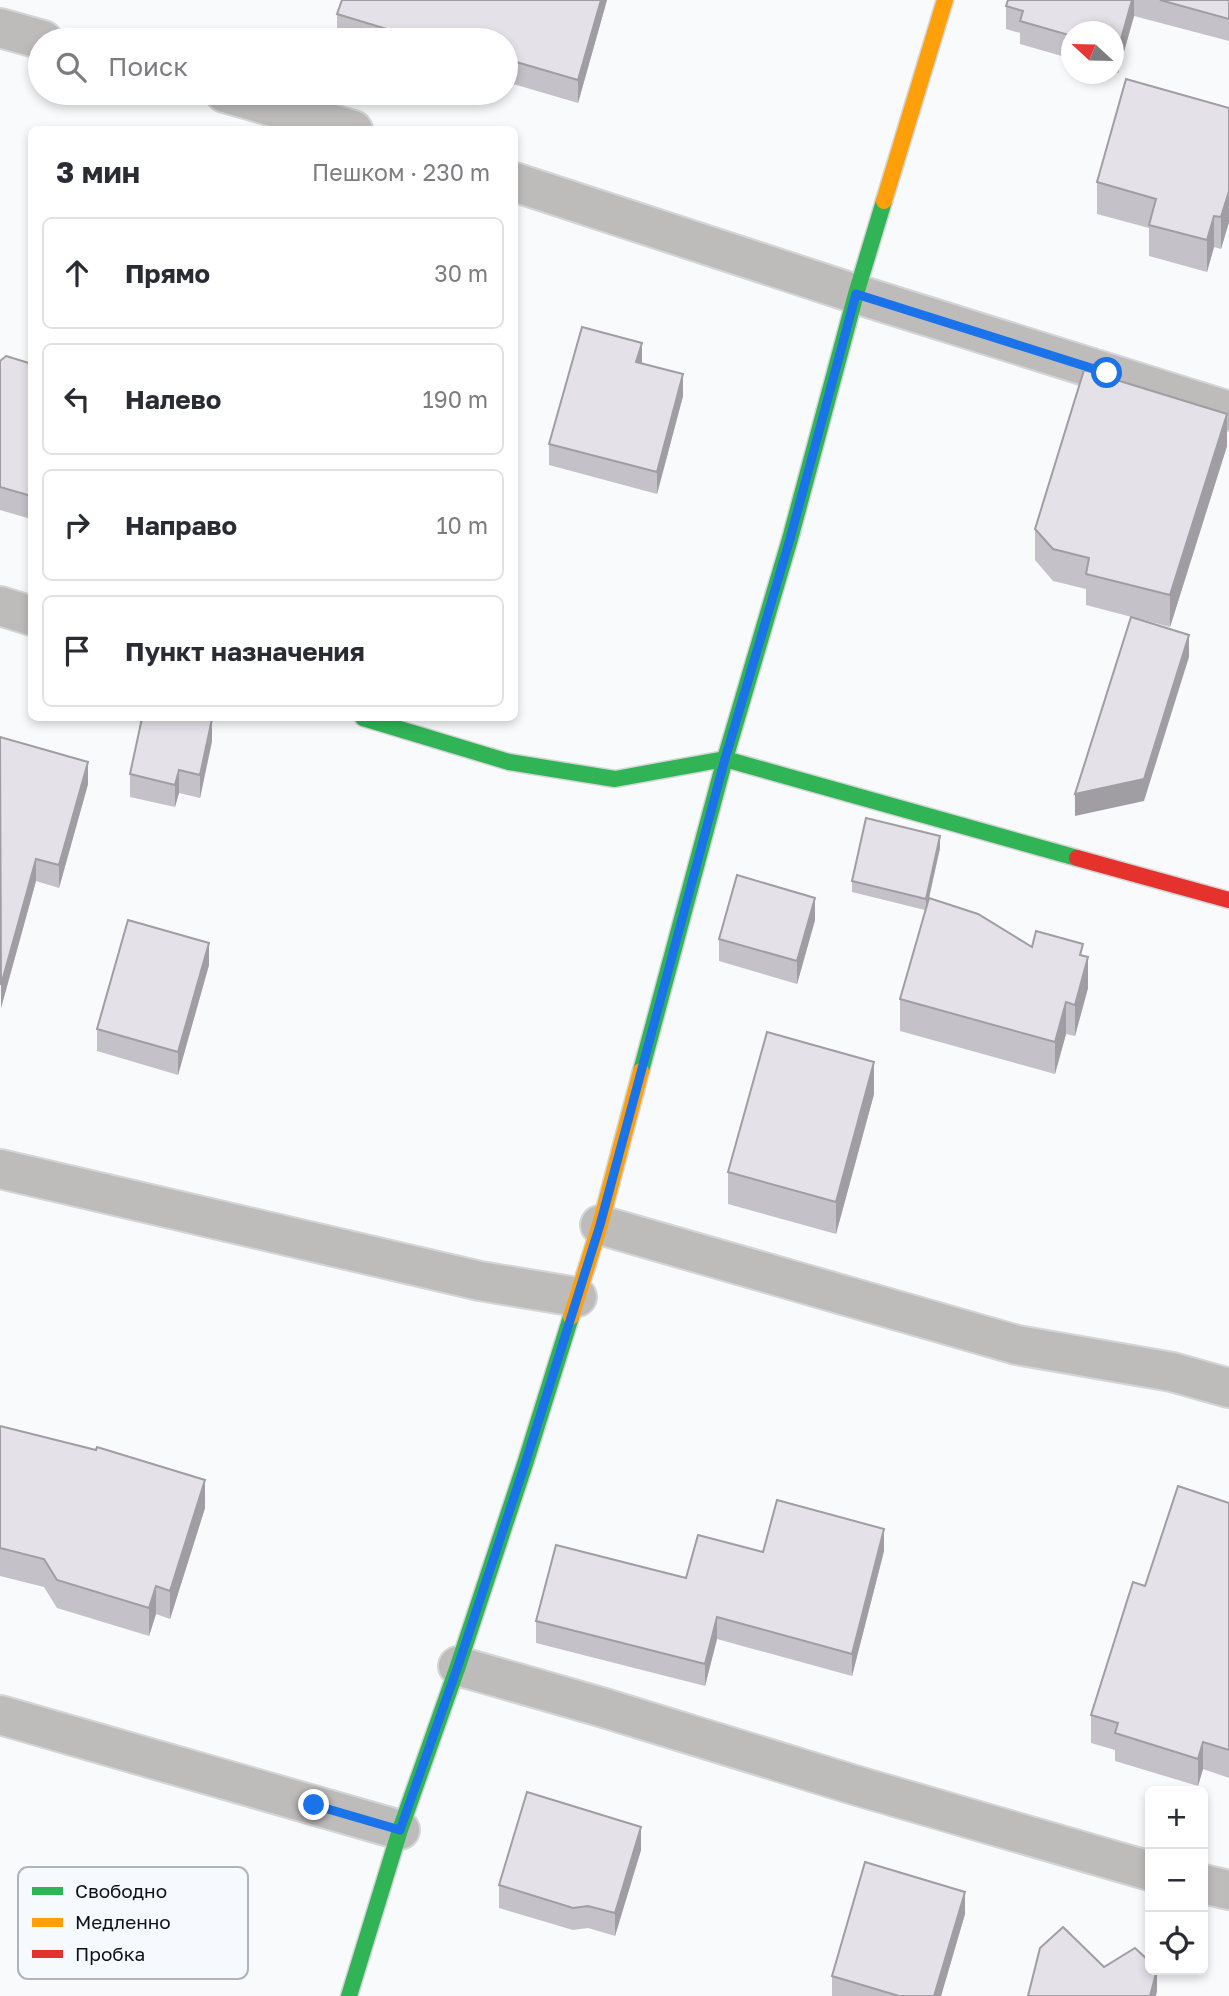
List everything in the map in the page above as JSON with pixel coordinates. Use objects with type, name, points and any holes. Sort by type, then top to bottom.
[{"type":"street","points":[[349,1996],[400,1830],[525,1464],[600,1225],[725,759],[790,539],[856,294],[945,0]]},
{"type":"street","points":[[0,28],[28,36]]},
{"type":"street","points":[[267,105],[339,126]]},
{"type":"street","points":[[518,183],[856,294],[1229,411]]},
{"type":"street","points":[[0,607],[28,615]]},
{"type":"street","points":[[373,721],[509,762],[615,779],[725,759],[1229,900]]},
{"type":"street","points":[[0,1169],[480,1281],[577,1297]]},
{"type":"street","points":[[600,1225],[1017,1345],[1172,1372],[1229,1388]]},
{"type":"street","points":[[458,1666],[1145,1870]]},
{"type":"street","points":[[0,1715],[400,1830]]},
{"type":"street","points":[[1208,1885],[1229,1890]]},
{"type":"building","points":[[342,0],[601,0],[578,80],[518,62],[518,28],[383,28],[337,14]]},
{"type":"building","points":[[1008,0],[1132,0],[1124,29],[1124,21],[1061,21],[1061,33],[1020,21],[1023,11],[1006,6]]},
{"type":"building","points":[[1160,0],[1229,0],[1229,19]]},
{"type":"building","points":[[1126,79],[1229,108],[1229,191],[1221,217],[1214,216],[1207,240],[1149,225],[1156,199],[1097,182]]},
{"type":"building","points":[[582,327],[642,343],[636,362],[683,374],[657,472],[549,444]]},
{"type":"building","points":[[6,356],[28,363],[28,495],[0,487],[0,361]]},
{"type":"building","points":[[1084,370],[1227,414],[1170,595],[1086,574],[1089,558],[1053,549],[1035,529]]},
{"type":"building","points":[[1131,617],[1189,635],[1144,779],[1075,794]]},
{"type":"building","points":[[141,721],[212,721],[200,775],[179,770],[175,785],[130,774]]},
{"type":"building","points":[[0,737],[88,762],[59,865],[36,859],[1,985]]},
{"type":"building","points":[[866,818],[940,836],[926,899],[852,881]]},
{"type":"building","points":[[737,875],[815,898],[797,961],[719,939]]},
{"type":"building","points":[[929,898],[978,914],[1032,947],[1036,931],[1083,944],[1080,955],[1088,957],[1075,1005],[1066,1002],[1055,1042],[900,999]]},
{"type":"building","points":[[128,920],[209,943],[178,1052],[97,1029]]},
{"type":"building","points":[[767,1032],[874,1062],[836,1202],[728,1172]]},
{"type":"building","points":[[0,1426],[96,1450],[97,1447],[205,1480],[170,1591],[156,1586],[149,1608],[57,1580],[44,1559],[0,1548]]},
{"type":"building","points":[[1178,1486],[1229,1503],[1229,1750],[1203,1742],[1198,1759],[1115,1733],[1118,1723],[1091,1715],[1133,1582],[1145,1586]]},
{"type":"building","points":[[777,1500],[884,1529],[852,1654],[717,1617],[705,1664],[536,1621],[556,1545],[686,1578],[698,1535],[763,1552]]},
{"type":"building","points":[[527,1792],[641,1827],[615,1913],[588,1906],[573,1908],[499,1885]]},
{"type":"building","points":[[865,1862],[965,1892],[934,1996],[899,1996],[832,1976]]},
{"type":"building","points":[[1063,1927],[1104,1967],[1135,1948],[1145,1957],[1145,1975],[1156,1975],[1150,1996],[1028,1996],[1040,1948]]},
{"type":"traffic: fast","points":[[641,1071],[725,759],[790,539],[884,201]]},
{"type":"traffic: fast","points":[[373,721],[509,762],[615,779],[725,759],[1077,858]]},
{"type":"traffic: fast","points":[[349,1996],[400,1830],[458,1666],[571,1317]]},
{"type":"traffic: slow","points":[[884,201],[945,0]]},
{"type":"traffic: slow","points":[[571,1317],[600,1225],[641,1071]]},
{"type":"traffic: jam","points":[[1077,858],[1229,900]]},
{"type":"route","points":[[314,1805],[400,1830],[525,1464],[600,1225],[670,959],[790,539],[856,294],[1107,373]]}]
